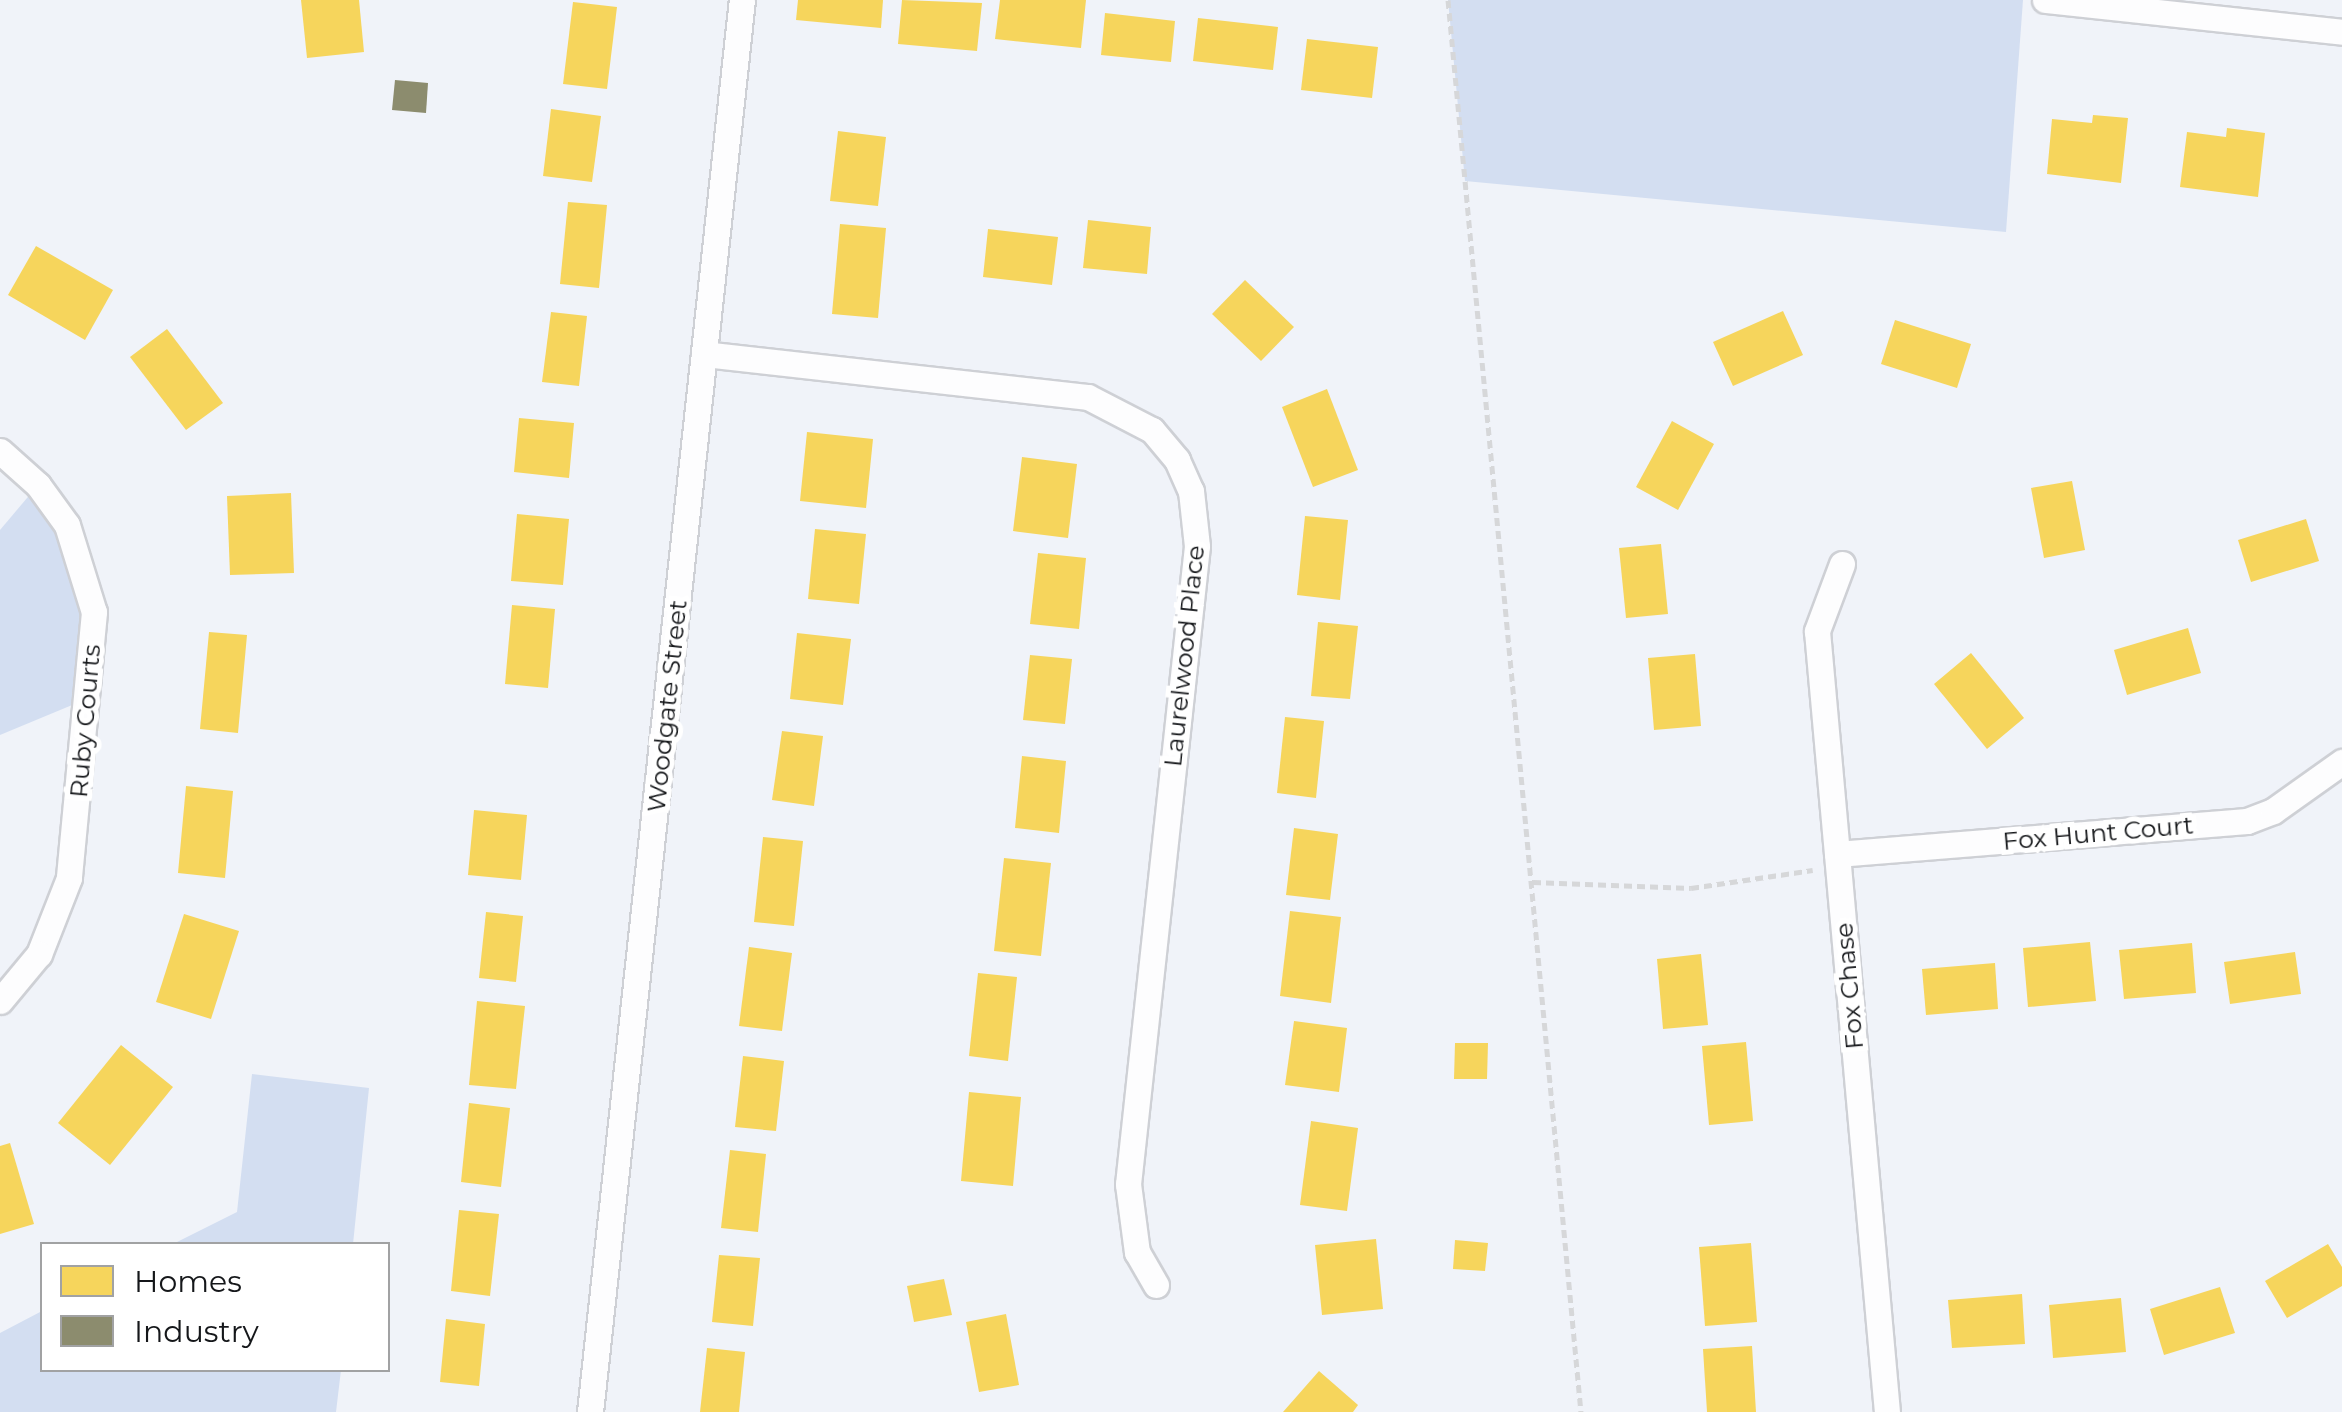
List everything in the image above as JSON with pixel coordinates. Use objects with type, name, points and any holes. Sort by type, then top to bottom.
[{"type":"street","name":"Woodgate Street","points":[[590,1412],[742,0]]},
{"type":"street","points":[[2046,0],[2342,32]]},
{"type":"street","name":"Laurelwood Place","points":[[704,354],[1088,397],[1152,430],[1177,460],[1191,491],[1197,546],[1128,1184],[1137,1252],[1156,1285]]},
{"type":"street","name":"Ruby Courts","points":[[0,451],[38,485],[67,524],[94,612],[70,878],[40,954],[0,1001]]},
{"type":"street","name":"Fox Chase","points":[[1842,564],[1817,631],[1887,1412]]},
{"type":"street","name":"Fox Hunt Court","points":[[1838,861],[2246,821],[2273,811],[2342,762]]},
{"type":"path","points":[[1448,0],[1581,1412]]},
{"type":"path","points":[[1533,882],[1690,888],[1838,861]]},
{"type":"shaded area","points":[[1448,0],[2023,0],[2006,232],[1465,181]]},
{"type":"shaded area","points":[[38,485],[81,554],[89,698],[0,735],[0,530]]},
{"type":"shaded area","points":[[252,1074],[369,1088],[353,1242],[177,1242],[237,1212]]},
{"type":"shaded area","points":[[40,1312],[40,1372],[341,1372],[336,1412],[0,1412],[0,1333]]},
{"type":"building: Homes","points":[[301,0],[359,0],[364,52],[307,58]]},
{"type":"building: Homes","points":[[798,0],[883,0],[881,28],[796,20]]},
{"type":"building: Homes","points":[[902,0],[982,3],[977,51],[898,44]]},
{"type":"building: Homes","points":[[1000,0],[1086,0],[1081,48],[995,39]]},
{"type":"building: Homes","points":[[573,2],[617,7],[607,89],[563,84]]},
{"type":"building: Homes","points":[[1105,13],[1175,21],[1171,62],[1101,55]]},
{"type":"building: Homes","points":[[1198,18],[1278,27],[1273,70],[1193,61]]},
{"type":"building: Homes","points":[[1307,39],[1378,47],[1372,98],[1301,90]]},
{"type":"building: Homes","points":[[551,109],[601,116],[592,182],[543,176]]},
{"type":"building: Homes","points":[[2093,115],[2128,118],[2121,183],[2047,174],[2052,119],[2092,123]]},
{"type":"building: Homes","points":[[2227,128],[2265,133],[2258,197],[2180,187],[2187,132],[2226,137]]},
{"type":"building: Homes","points":[[838,131],[886,137],[878,206],[830,201]]},
{"type":"building: Homes","points":[[568,202],[607,205],[599,288],[560,284]]},
{"type":"building: Homes","points":[[1088,220],[1151,227],[1147,274],[1083,268]]},
{"type":"building: Homes","points":[[840,224],[886,228],[878,318],[832,314]]},
{"type":"building: Homes","points":[[988,229],[1058,237],[1052,285],[983,277]]},
{"type":"building: Homes","points":[[36,246],[113,290],[85,340],[8,295]]},
{"type":"building: Homes","points":[[1245,280],[1294,327],[1261,361],[1212,314]]},
{"type":"building: Homes","points":[[1783,311],[1803,355],[1733,386],[1713,342]]},
{"type":"building: Homes","points":[[551,312],[587,316],[579,386],[542,382]]},
{"type":"building: Homes","points":[[1895,320],[1971,344],[1957,388],[1881,364]]},
{"type":"building: Homes","points":[[167,329],[223,403],[186,430],[130,357]]},
{"type":"building: Homes","points":[[1327,389],[1358,470],[1313,487],[1282,407]]},
{"type":"building: Homes","points":[[519,418],[574,423],[569,478],[514,472]]},
{"type":"building: Homes","points":[[1672,421],[1714,444],[1678,510],[1636,487]]},
{"type":"building: Homes","points":[[807,432],[873,439],[866,508],[800,501]]},
{"type":"building: Homes","points":[[1022,457],[1077,464],[1068,538],[1013,531]]},
{"type":"building: Homes","points":[[2072,481],[2085,550],[2044,558],[2031,488]]},
{"type":"building: Homes","points":[[291,493],[294,573],[230,575],[227,496]]},
{"type":"building: Homes","points":[[517,514],[569,519],[563,585],[511,581]]},
{"type":"building: Homes","points":[[1305,516],[1348,520],[1340,600],[1297,595]]},
{"type":"building: Homes","points":[[2306,519],[2319,561],[2251,582],[2238,540]]},
{"type":"building: Homes","points":[[815,529],[866,534],[859,604],[808,599]]},
{"type":"building: Homes","points":[[1661,544],[1668,614],[1626,618],[1619,548]]},
{"type":"building: Homes","points":[[1038,553],[1086,558],[1079,629],[1030,624]]},
{"type":"building: Homes","points":[[512,605],[555,609],[548,688],[505,684]]},
{"type":"building: Homes","points":[[1318,622],[1358,626],[1350,699],[1311,696]]},
{"type":"building: Homes","points":[[2188,628],[2201,673],[2127,695],[2114,650]]},
{"type":"building: Homes","points":[[209,632],[247,635],[238,733],[200,729]]},
{"type":"building: Homes","points":[[797,633],[851,639],[843,705],[790,699]]},
{"type":"building: Homes","points":[[1971,653],[2024,718],[1987,749],[1934,684]]},
{"type":"building: Homes","points":[[1695,654],[1701,726],[1654,730],[1648,658]]},
{"type":"building: Homes","points":[[1030,655],[1072,659],[1065,724],[1023,720]]},
{"type":"building: Homes","points":[[1285,717],[1324,721],[1316,798],[1277,793]]},
{"type":"building: Homes","points":[[782,731],[823,736],[814,806],[772,800]]},
{"type":"building: Homes","points":[[1022,756],[1066,761],[1059,833],[1015,828]]},
{"type":"building: Homes","points":[[186,786],[233,791],[225,878],[178,873]]},
{"type":"building: Homes","points":[[474,810],[527,815],[521,880],[468,875]]},
{"type":"building: Homes","points":[[1294,828],[1338,834],[1330,900],[1286,895]]},
{"type":"building: Homes","points":[[763,837],[803,841],[794,926],[754,922]]},
{"type":"building: Homes","points":[[1004,858],[1051,863],[1041,956],[994,951]]},
{"type":"building: Homes","points":[[1290,911],[1341,917],[1331,1003],[1280,996]]},
{"type":"building: Homes","points":[[486,912],[523,916],[516,982],[479,978]]},
{"type":"building: Homes","points":[[184,914],[239,931],[211,1019],[156,1002]]},
{"type":"building: Homes","points":[[2090,942],[2096,1001],[2028,1007],[2023,948]]},
{"type":"building: Homes","points":[[2192,943],[2196,993],[2124,999],[2119,950]]},
{"type":"building: Homes","points":[[749,947],[792,953],[782,1031],[739,1026]]},
{"type":"building: Homes","points":[[2295,952],[2301,994],[2230,1004],[2224,962]]},
{"type":"building: Homes","points":[[1701,954],[1708,1025],[1663,1029],[1657,959]]},
{"type":"building: Homes","points":[[1995,963],[1998,1009],[1926,1015],[1922,969]]},
{"type":"building: Homes","points":[[978,973],[1017,977],[1008,1061],[969,1056]]},
{"type":"building: Homes","points":[[477,1001],[525,1006],[516,1089],[469,1085]]},
{"type":"building: Homes","points":[[1294,1021],[1347,1028],[1339,1092],[1285,1085]]},
{"type":"building: Homes","points":[[1746,1042],[1753,1121],[1709,1125],[1702,1046]]},
{"type":"building: Homes","points":[[1455,1043],[1488,1043],[1487,1079],[1454,1079]]},
{"type":"building: Homes","points":[[121,1045],[173,1087],[110,1165],[58,1123]]},
{"type":"building: Homes","points":[[743,1056],[784,1061],[776,1131],[735,1127]]},
{"type":"building: Homes","points":[[969,1092],[1021,1097],[1013,1186],[961,1181]]},
{"type":"building: Homes","points":[[469,1103],[510,1108],[501,1187],[461,1182]]},
{"type":"building: Homes","points":[[1311,1121],[1358,1128],[1347,1211],[1300,1205]]},
{"type":"building: Homes","points":[[10,1143],[34,1224],[0,1234],[0,1146]]},
{"type":"building: Homes","points":[[730,1150],[766,1154],[758,1232],[721,1228]]},
{"type":"building: Homes","points":[[459,1210],[499,1214],[490,1296],[451,1291]]},
{"type":"building: Homes","points":[[1376,1239],[1383,1309],[1322,1315],[1315,1245]]},
{"type":"building: Homes","points":[[1455,1240],[1488,1243],[1485,1271],[1453,1269]]},
{"type":"building: Homes","points":[[1751,1243],[1757,1322],[1705,1326],[1699,1247]]},
{"type":"building: Homes","points":[[2328,1244],[2342,1267],[2342,1286],[2287,1318],[2265,1281]]},
{"type":"building: Homes","points":[[719,1255],[760,1258],[753,1326],[712,1322]]},
{"type":"building: Homes","points":[[944,1279],[952,1315],[914,1322],[907,1286]]},
{"type":"building: Homes","points":[[2220,1287],[2235,1333],[2164,1355],[2150,1309]]},
{"type":"building: Homes","points":[[2022,1294],[2025,1344],[1952,1348],[1948,1300]]},
{"type":"building: Homes","points":[[2121,1298],[2126,1352],[2053,1358],[2049,1305]]},
{"type":"building: Homes","points":[[1006,1314],[1019,1385],[979,1392],[966,1322]]},
{"type":"building: Homes","points":[[446,1319],[485,1324],[479,1386],[440,1382]]},
{"type":"building: Homes","points":[[1752,1346],[1756,1412],[1707,1412],[1703,1349]]},
{"type":"building: Homes","points":[[707,1348],[745,1352],[739,1412],[700,1412]]},
{"type":"building: Homes","points":[[1319,1371],[1358,1405],[1353,1412],[1283,1412]]},
{"type":"building: Industry","points":[[395,80],[428,83],[426,113],[392,110]]}]
